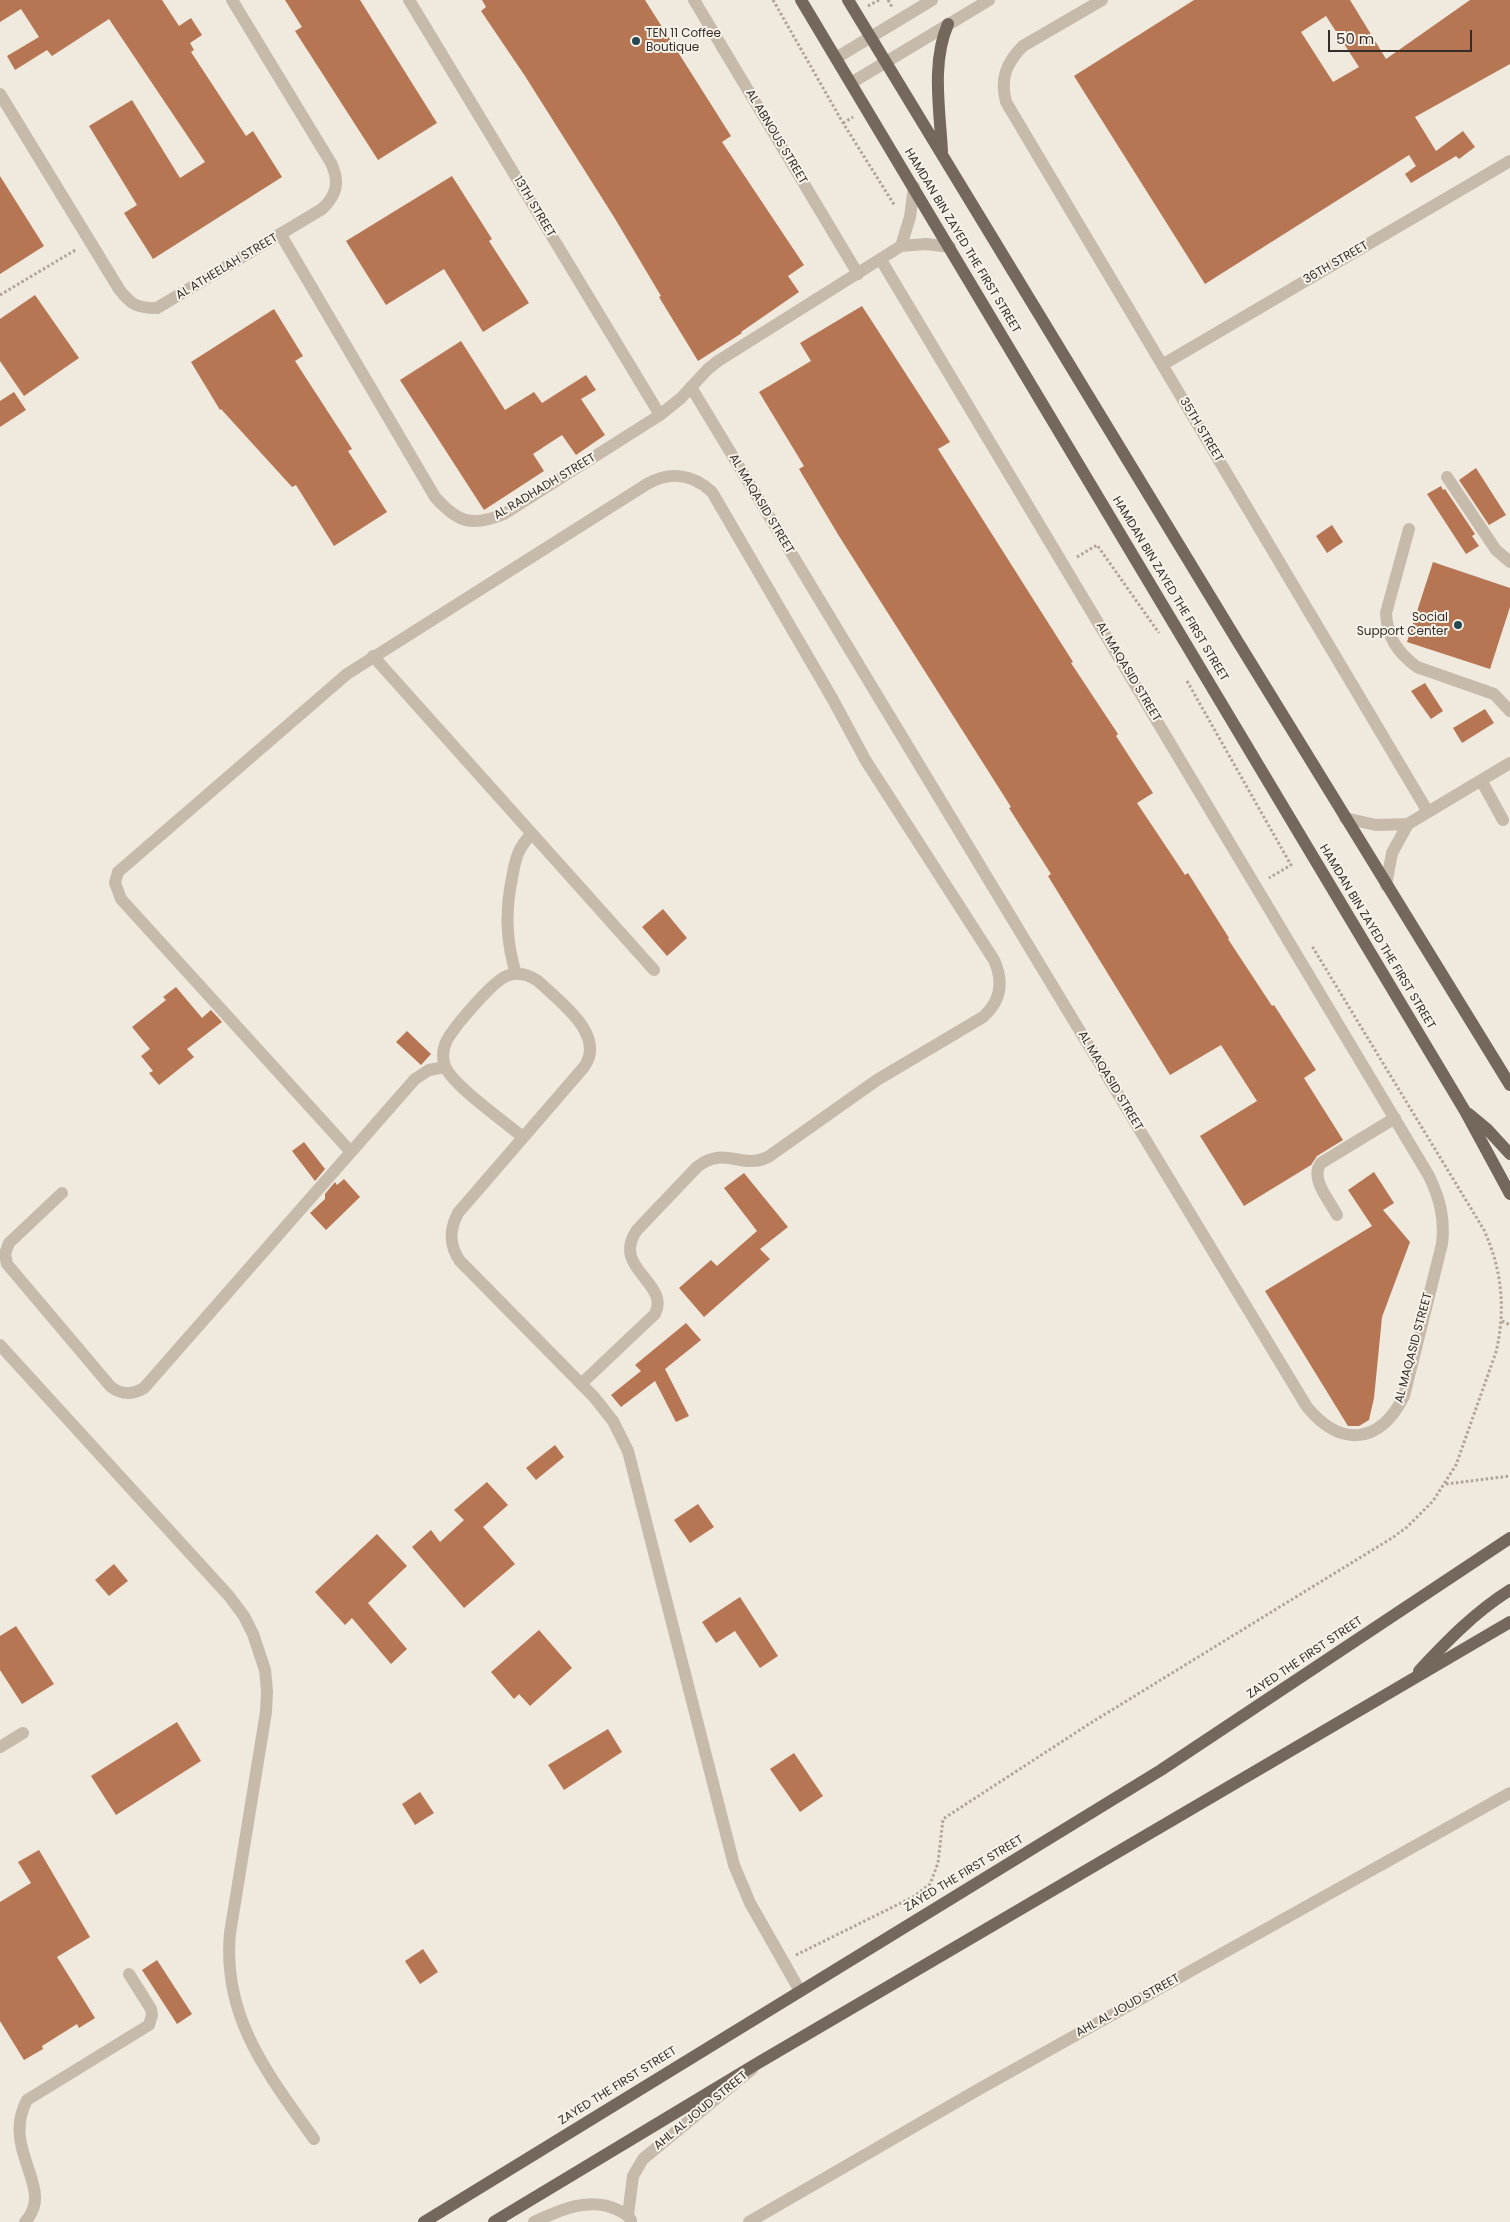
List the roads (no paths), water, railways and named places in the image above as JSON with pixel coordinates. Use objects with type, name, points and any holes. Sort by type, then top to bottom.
[{"type":"main road","name":"HAMDAN BIN ZAYED THE FIRST STREET","points":[[801,0],[1465,1111],[1510,1194]]},
{"type":"main road","points":[[848,0],[1345,818],[1510,1085]]},
{"type":"main road","points":[[942,155],[938,59],[942,39],[948,24]]},
{"type":"main road","points":[[1465,1111],[1487,1129],[1510,1154]]},
{"type":"main road","name":"ZAYED THE FIRST STREET","points":[[424,2222],[1161,1770],[1510,1538]]},
{"type":"main road","points":[[1408,1682],[1454,1634],[1489,1604],[1510,1590]]},
{"type":"main road","points":[[494,2222],[758,2063],[1510,1622]]},
{"type":"street","name":"AL ATHEELAH STREET","points":[[0,94],[88,242],[129,302],[143,308],[157,308],[322,209],[332,200],[337,188],[336,174],[232,0]]},
{"type":"street","name":"13TH STREET","points":[[409,0],[660,415]]},
{"type":"street","name":"AL ABNOUS STREET","points":[[694,0],[858,274]]},
{"type":"street","points":[[836,58],[932,0]]},
{"type":"street","points":[[851,83],[989,0]]},
{"type":"street","name":"35TH STREET","points":[[1102,0],[1023,46],[1014,55],[1007,66],[1003,79],[1006,102],[1428,812]]},
{"type":"street","name":"36TH STREET","points":[[1162,365],[1510,161]]},
{"type":"street","points":[[914,187],[908,226],[901,246],[926,244],[950,247]]},
{"type":"street","name":"AL RADHADH STREET","points":[[281,235],[435,497],[449,513],[467,521],[486,521],[504,514],[660,415],[718,361],[901,246]]},
{"type":"street","name":"AL MAQASID STREET","points":[[691,388],[1307,1407],[1318,1420],[1332,1431],[1350,1435],[1368,1434],[1384,1426],[1396,1412],[1404,1396],[1442,1244],[1442,1212],[1437,1193],[1395,1118],[881,260]]},
{"type":"street","points":[[351,1152],[121,899],[114,883],[115,877],[121,868],[340,680],[373,656],[647,484],[664,476],[674,475],[694,479],[712,492],[832,698],[866,761],[998,969],[1000,979],[998,997],[995,1005],[983,1017],[877,1080],[768,1157],[754,1162],[721,1156],[704,1162],[697,1167],[637,1230],[630,1242],[630,1256],[657,1296],[659,1302],[655,1314],[581,1384]]},
{"type":"street","points":[[1447,476],[1496,550],[1510,562]]},
{"type":"street","points":[[1409,529],[1386,613],[1386,626],[1390,639],[1407,660],[1417,666],[1494,694],[1510,711]]},
{"type":"street","points":[[373,656],[654,970]]},
{"type":"street","points":[[1345,818],[1376,825],[1408,824],[1510,763]]},
{"type":"street","points":[[1481,780],[1503,820]]},
{"type":"street","points":[[1386,885],[1392,853],[1408,824]]},
{"type":"street","points":[[516,974],[507,937],[507,902],[517,854],[524,841],[532,834]]},
{"type":"street","points":[[523,1137],[456,1081],[445,1067],[444,1049],[447,1040],[495,982],[509,975],[516,974],[532,976],[538,980],[586,1030],[591,1043],[588,1062],[458,1213],[451,1229],[452,1246],[460,1261],[594,1396],[613,1422],[628,1451],[734,1865],[750,1903],[800,1991]]},
{"type":"street","points":[[62,1194],[9,1243],[5,1254],[7,1264],[111,1387],[122,1393],[129,1394],[144,1388],[415,1079],[429,1070],[445,1067]]},
{"type":"street","points":[[1337,1215],[1316,1176],[1318,1166],[1395,1118]]},
{"type":"street","points":[[0,1345],[229,1596],[244,1616],[253,1634],[265,1670],[266,1712],[230,1933],[228,1958],[230,1981],[242,2023],[256,2054],[314,2139]]},
{"type":"street","points":[[0,1747],[23,1732]]},
{"type":"street","name":"AHL AL JOUD STREET","points":[[749,2222],[981,2088],[1510,1793]]},
{"type":"street","points":[[25,2222],[32,2210],[32,2193],[10,2152],[9,2140],[13,2118],[27,2100],[149,2025],[152,2015],[151,2009],[129,1974]]},
{"type":"street","name":"AHL AL JOUD STREET","points":[[534,2222],[556,2212],[580,2205],[597,2204],[612,2207],[630,2218],[633,2176],[643,2159],[743,2079],[758,2063]]},
{"type":"place","name":"TEN 11 Coffee Boutique","points":[[636,41]]},
{"type":"place","name":"Social Support Center","points":[[1458,625]]}]
